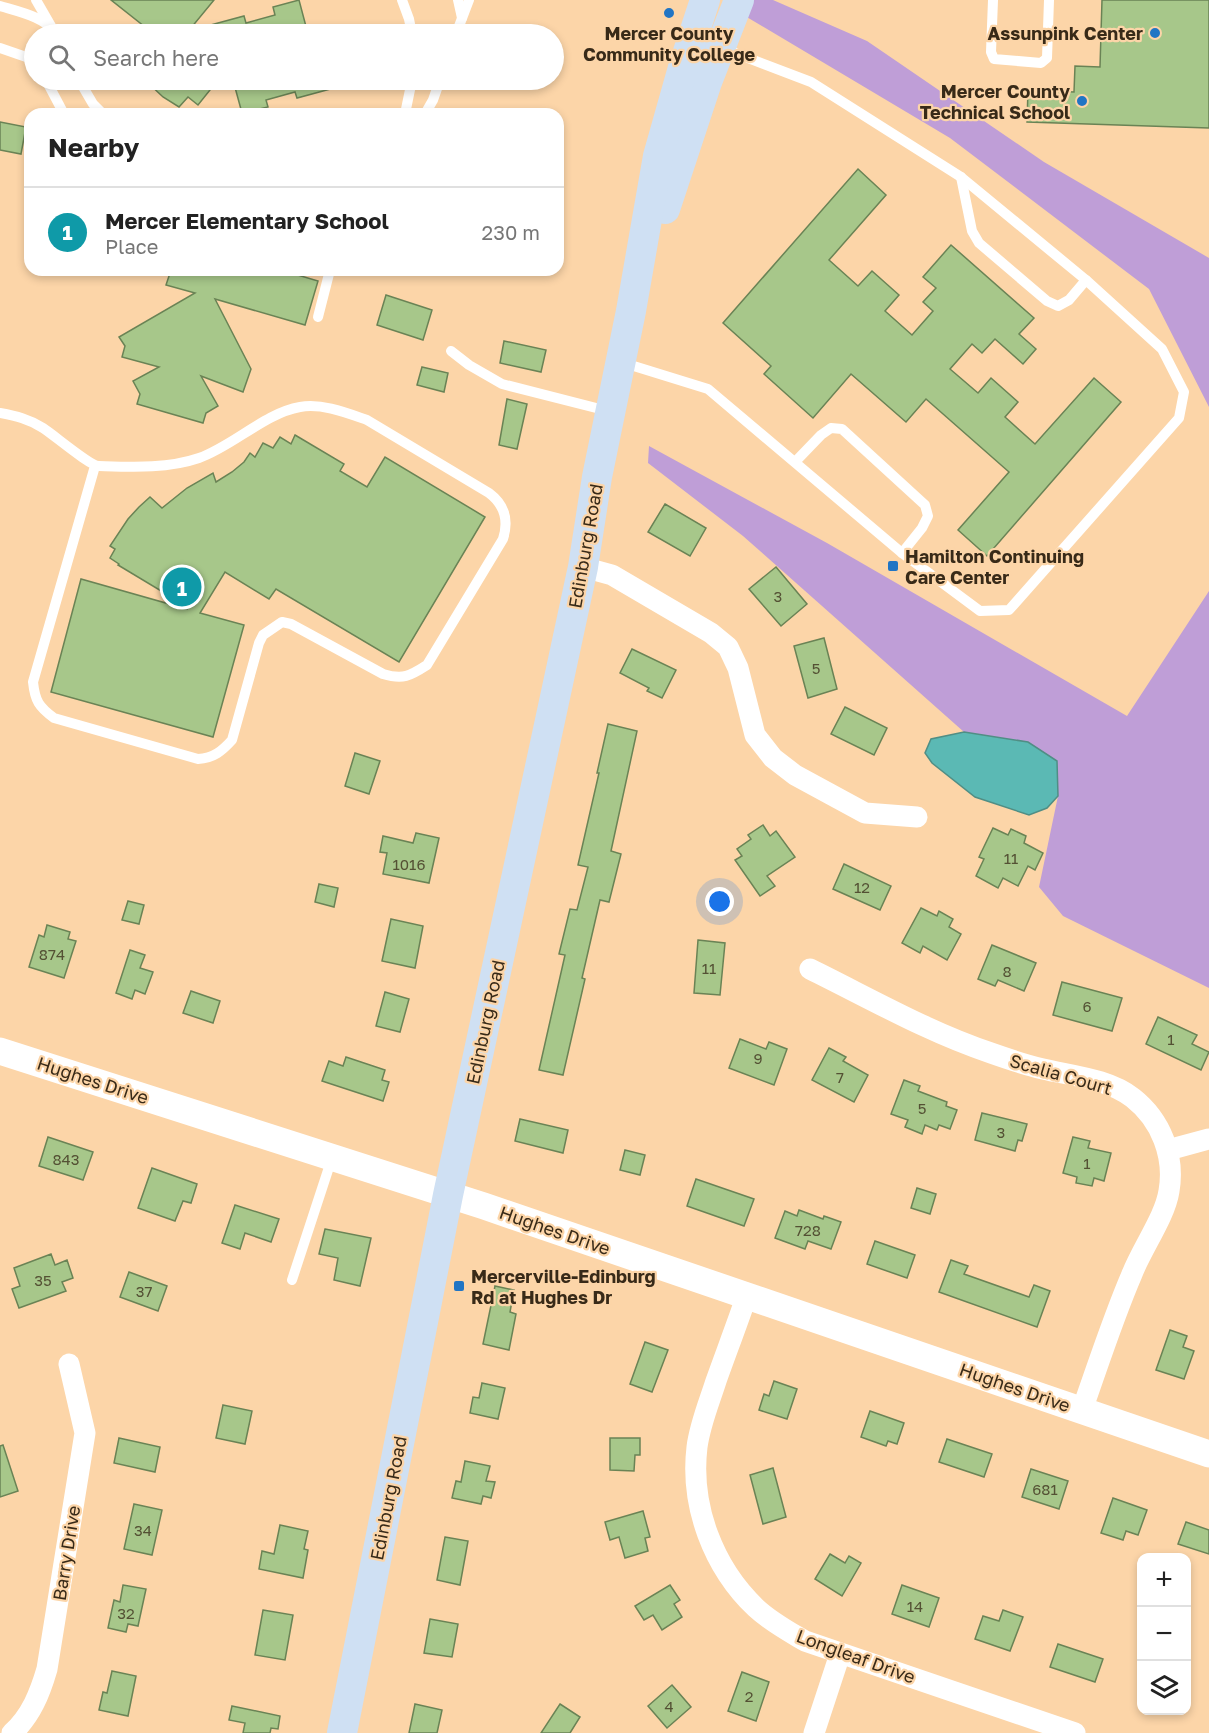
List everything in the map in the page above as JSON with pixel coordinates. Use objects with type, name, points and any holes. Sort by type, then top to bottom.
[{"type":"main road","name":"Edinburg Road","points":[[342,1733],[448,1195],[583,567],[597,477],[631,311],[658,156],[705,0]]},
{"type":"main road","name":"Edinburg Road","points":[[631,311],[681,157],[739,0]]},
{"type":"street","points":[[583,567],[612,575],[711,633],[728,647],[738,668],[755,735],[773,758],[795,775],[865,813],[917,817]]},
{"type":"street","name":"Scalia Court","points":[[810,969],[962,1043],[1040,1068],[1094,1080],[1114,1087],[1133,1098],[1149,1113],[1161,1130],[1168,1150],[1171,1172],[1169,1192],[1163,1211],[1132,1273],[1082,1410]]},
{"type":"street","name":"Hughes Drive","points":[[0,1051],[484,1206],[1209,1454]]},
{"type":"street","points":[[1168,1150],[1209,1139]]},
{"type":"street","name":"Longleaf Drive","points":[[747,1295],[702,1422],[697,1447],[696,1477],[706,1532],[718,1559],[734,1584],[756,1608],[779,1626],[805,1641],[1076,1733]]},
{"type":"street","name":"Barry Drive","points":[[12,1733],[29,1713],[40,1692],[47,1669],[85,1433],[69,1364]]},
{"type":"street","points":[[814,1733],[840,1653]]},
{"type":"lane","points":[[36,0],[50,24]]},
{"type":"lane","points":[[402,0],[409,24]]},
{"type":"lane","points":[[458,0],[462,18]]},
{"type":"lane","points":[[460,24],[469,0]]},
{"type":"lane","points":[[993,0],[991,52],[994,60],[1041,63],[1047,58],[1049,0]]},
{"type":"lane","points":[[0,6],[26,14],[44,24]]},
{"type":"lane","points":[[621,362],[708,389],[902,553],[980,611],[1009,610],[1179,418],[1184,392],[1162,349],[1086,280],[961,177],[811,82],[720,47]]},
{"type":"lane","points":[[0,48],[24,56]]},
{"type":"lane","points":[[51,90],[61,108]]},
{"type":"lane","points":[[85,90],[97,108]]},
{"type":"lane","points":[[406,108],[410,90]]},
{"type":"lane","points":[[428,108],[436,90]]},
{"type":"lane","points":[[961,177],[972,231],[979,243],[1047,302],[1058,306],[1069,300],[1086,280]]},
{"type":"lane","points":[[318,317],[328,276]]},
{"type":"lane","points":[[451,351],[502,384],[611,412]]},
{"type":"lane","points":[[0,413],[24,418],[42,427],[95,466],[153,466],[183,464],[202,457],[233,442],[272,417],[301,406],[346,412],[367,420],[499,500],[507,527],[427,665],[408,676],[397,678],[383,674],[291,624],[282,622],[263,635],[259,643],[232,740],[224,750],[210,758],[198,759],[54,718],[35,698],[33,682],[95,466]]},
{"type":"lane","points":[[795,462],[821,435],[831,428],[842,429],[926,505],[928,516],[922,528],[902,553]]},
{"type":"lane","points":[[292,1280],[332,1158]]},
{"type":"shaded area","points":[[750,0],[773,0],[867,41],[1044,162],[1209,258],[1209,407],[1149,289],[950,138],[745,16]]},
{"type":"shaded area","points":[[649,446],[827,543],[1127,716],[1209,591],[1209,988],[1063,916],[1039,887],[1058,796],[1028,742],[964,732],[743,536],[648,463]]},
{"type":"water","points":[[964,732],[1028,742],[1057,761],[1058,796],[1047,808],[1029,815],[975,797],[932,763],[925,753],[931,739]]},
{"type":"building","points":[[111,0],[214,0],[194,24],[141,24]]},
{"type":"building","points":[[299,0],[305,24],[214,24],[244,16],[246,23],[275,15],[273,7]]},
{"type":"building","name":"Assunpink Center","points":[[1102,0],[1209,0],[1209,128],[1027,122],[1028,90],[1074,92],[1075,66],[1100,67]]},
{"type":"building","points":[[156,90],[210,90],[198,105],[188,97],[179,107]]},
{"type":"building","points":[[236,90],[327,90],[297,98],[295,92],[266,100],[268,107],[264,108],[241,108]]},
{"type":"building","points":[[0,122],[24,127],[21,154],[0,150]]},
{"type":"building","points":[[858,169],[886,195],[829,260],[858,286],[872,271],[899,295],[885,311],[912,335],[933,311],[923,302],[936,288],[923,277],[951,245],[1034,318],[1019,334],[1036,349],[1023,364],[995,339],[982,353],[972,344],[950,369],[978,393],[991,378],[1018,402],[1005,417],[1035,444],[1094,378],[1121,402],[987,556],[958,530],[1009,472],[926,399],[906,422],[851,374],[813,418],[764,374],[771,366],[723,323]]},
{"type":"building","points":[[169,276],[301,276],[318,281],[305,325],[215,299],[251,369],[243,392],[201,376],[218,406],[206,413],[203,423],[137,404],[140,394],[133,381],[159,367],[122,357],[125,346],[119,337],[195,293],[166,285]]},
{"type":"building","points":[[386,295],[432,310],[423,340],[377,325]]},
{"type":"building","points":[[504,341],[546,350],[541,372],[500,363]]},
{"type":"building","points":[[422,367],[448,373],[444,392],[417,385]]},
{"type":"building","points":[[507,399],[527,404],[517,449],[499,445]]},
{"type":"building","points":[[295,435],[344,464],[340,471],[367,487],[385,457],[485,517],[399,662],[276,589],[269,599],[225,572],[200,613],[244,625],[213,737],[51,692],[81,579],[187,609],[188,607],[110,558],[115,549],[110,546],[139,507],[150,497],[162,508],[187,488],[213,473],[216,482],[232,472],[244,462],[250,453],[255,457],[263,443],[273,448],[280,437],[291,444]]},
{"type":"building","points":[[665,504],[706,528],[690,556],[648,532]]},
{"type":"building","points":[[776,567],[807,604],[781,626],[749,589]]},
{"type":"building","points":[[824,638],[837,689],[808,698],[794,646]]},
{"type":"building","points":[[632,649],[676,670],[662,698],[647,691],[649,688],[620,673]]},
{"type":"building","points":[[845,707],[887,728],[874,755],[831,734]]},
{"type":"building","points":[[608,724],[637,731],[611,851],[621,854],[609,902],[600,900],[563,1075],[539,1070],[565,955],[559,954],[570,909],[577,910],[588,867],[578,865]]},
{"type":"building","points":[[355,753],[380,761],[369,794],[345,786]]},
{"type":"building","points":[[763,825],[770,836],[776,831],[795,857],[767,876],[775,886],[760,896],[735,860],[742,856],[737,849],[751,839],[748,835]]},
{"type":"building","points":[[993,828],[1008,835],[1011,829],[1026,836],[1024,843],[1043,853],[1035,870],[1028,866],[1018,886],[1003,878],[998,888],[976,876],[984,859],[979,857]]},
{"type":"building","points":[[416,833],[439,838],[429,883],[383,874],[387,853],[380,852],[383,836],[413,843]]},
{"type":"building","points":[[844,864],[891,886],[880,910],[833,889]]},
{"type":"building","points":[[319,884],[338,888],[334,907],[315,902]]},
{"type":"building","points":[[128,901],[144,905],[139,924],[122,920]]},
{"type":"building","points":[[921,908],[937,916],[939,911],[953,919],[949,927],[961,934],[947,960],[923,946],[920,953],[902,943]]},
{"type":"building","points":[[391,919],[423,926],[415,968],[382,961]]},
{"type":"building","points":[[47,925],[70,932],[68,939],[76,941],[64,978],[29,967],[39,935],[44,937]]},
{"type":"building","points":[[698,940],[725,943],[720,995],[694,993]]},
{"type":"building","points":[[992,945],[1036,963],[1024,991],[998,980],[995,986],[978,979]]},
{"type":"building","points":[[130,950],[145,955],[140,968],[153,972],[145,994],[135,990],[132,999],[116,993]]},
{"type":"building","points":[[1062,982],[1122,998],[1112,1031],[1053,1015]]},
{"type":"building","points":[[191,991],[220,1001],[213,1023],[183,1013]]},
{"type":"building","points":[[385,992],[409,999],[400,1032],[376,1026]]},
{"type":"building","points":[[1158,1017],[1197,1035],[1192,1044],[1209,1052],[1201,1070],[1146,1044]]},
{"type":"building","points":[[740,1039],[766,1049],[769,1042],[787,1049],[774,1085],[729,1068]]},
{"type":"building","points":[[829,1048],[846,1057],[843,1061],[868,1075],[854,1102],[812,1080]]},
{"type":"building","points":[[346,1057],[385,1070],[382,1080],[389,1082],[383,1101],[322,1081],[329,1061],[343,1066]]},
{"type":"building","points":[[904,1080],[920,1086],[918,1091],[947,1102],[946,1106],[957,1110],[950,1129],[939,1125],[937,1130],[925,1125],[922,1134],[905,1127],[908,1120],[891,1114]]},
{"type":"building","points":[[982,1113],[1027,1124],[1022,1141],[1018,1140],[1015,1151],[975,1140]]},
{"type":"building","points":[[520,1119],[568,1130],[563,1153],[515,1141]]},
{"type":"building","points":[[48,1137],[93,1152],[83,1180],[39,1166]]},
{"type":"building","points":[[1073,1137],[1090,1141],[1088,1148],[1111,1153],[1104,1181],[1094,1178],[1092,1186],[1076,1183],[1077,1177],[1063,1173]]},
{"type":"building","points":[[625,1150],[645,1155],[640,1175],[620,1170]]},
{"type":"building","points":[[152,1168],[197,1184],[191,1203],[183,1201],[175,1221],[138,1208]]},
{"type":"building","points":[[696,1179],[754,1199],[744,1226],[687,1206]]},
{"type":"building","points":[[917,1188],[936,1194],[930,1214],[911,1208]]},
{"type":"building","points":[[235,1205],[279,1219],[271,1242],[245,1233],[240,1249],[222,1243]]},
{"type":"building","points":[[799,1210],[823,1219],[824,1216],[841,1222],[831,1249],[808,1241],[805,1249],[775,1238],[785,1211],[797,1216]]},
{"type":"building","points":[[325,1229],[371,1238],[360,1286],[334,1280],[338,1258],[319,1254]]},
{"type":"building","points":[[875,1241],[915,1255],[907,1278],[867,1264]]},
{"type":"building","points":[[51,1254],[55,1265],[67,1260],[73,1278],[62,1282],[66,1291],[19,1308],[12,1289],[20,1286],[14,1268]]},
{"type":"building","points":[[951,1260],[968,1266],[964,1274],[1029,1297],[1034,1285],[1050,1291],[1037,1327],[939,1292]]},
{"type":"building","points":[[129,1272],[167,1286],[158,1311],[120,1297]]},
{"type":"building","points":[[495,1286],[514,1290],[510,1312],[516,1314],[509,1350],[483,1344]]},
{"type":"building","points":[[1170,1330],[1187,1336],[1183,1347],[1194,1351],[1184,1379],[1156,1370]]},
{"type":"building","points":[[645,1342],[668,1350],[652,1392],[630,1384]]},
{"type":"building","points":[[774,1381],[797,1389],[787,1419],[759,1410],[764,1394],[769,1396]]},
{"type":"building","points":[[482,1383],[505,1388],[498,1419],[470,1413],[473,1397],[479,1398]]},
{"type":"building","points":[[223,1405],[252,1411],[245,1444],[216,1438]]},
{"type":"building","points":[[870,1411],[904,1423],[897,1444],[888,1441],[886,1446],[861,1437]]},
{"type":"building","points":[[119,1438],[160,1447],[155,1472],[114,1463]]},
{"type":"building","points":[[610,1438],[640,1438],[640,1455],[635,1455],[634,1471],[610,1470]]},
{"type":"building","points":[[947,1439],[992,1454],[984,1477],[939,1462]]},
{"type":"building","points":[[3,1445],[18,1491],[0,1497],[0,1446]]},
{"type":"building","points":[[465,1461],[490,1466],[486,1481],[495,1482],[491,1498],[483,1496],[481,1504],[452,1498],[456,1481],[461,1482]]},
{"type":"building","points":[[773,1468],[786,1517],[763,1524],[750,1475]]},
{"type":"building","points":[[1031,1469],[1068,1481],[1059,1509],[1022,1497]]},
{"type":"building","points":[[1113,1498],[1147,1510],[1138,1535],[1126,1531],[1123,1540],[1101,1533]]},
{"type":"building","points":[[134,1504],[162,1510],[152,1555],[124,1549]]},
{"type":"building","points":[[643,1511],[650,1537],[645,1538],[648,1551],[625,1558],[619,1537],[610,1540],[605,1522]]},
{"type":"building","points":[[1186,1522],[1209,1530],[1209,1554],[1178,1544]]},
{"type":"building","points":[[280,1525],[308,1531],[304,1549],[308,1550],[303,1578],[259,1569],[262,1551],[274,1554]]},
{"type":"building","points":[[445,1537],[468,1541],[460,1585],[437,1580]]},
{"type":"building","points":[[830,1554],[845,1563],[849,1556],[861,1563],[842,1596],[815,1579]]},
{"type":"building","points":[[123,1585],[146,1589],[138,1626],[128,1624],[126,1632],[108,1628],[114,1600],[120,1602]]},
{"type":"building","points":[[670,1585],[680,1600],[674,1604],[682,1617],[662,1630],[653,1615],[644,1620],[635,1606]]},
{"type":"building","points":[[902,1585],[939,1598],[929,1627],[892,1614]]},
{"type":"building","points":[[263,1610],[293,1615],[285,1660],[255,1655]]},
{"type":"building","points":[[1003,1610],[1023,1617],[1010,1651],[975,1639],[983,1616],[999,1621]]},
{"type":"building","points":[[430,1619],[458,1624],[452,1657],[424,1653]]},
{"type":"building","points":[[1058,1644],[1103,1659],[1095,1682],[1050,1667]]},
{"type":"building","points":[[112,1671],[136,1676],[128,1716],[99,1710],[103,1692],[107,1693]]},
{"type":"building","points":[[742,1672],[769,1682],[756,1721],[728,1711]]},
{"type":"building","points":[[672,1685],[691,1707],[667,1728],[648,1706]]},
{"type":"building","points":[[415,1704],[442,1710],[437,1733],[409,1733]]},
{"type":"building","points":[[560,1704],[580,1717],[570,1733],[541,1733]]},
{"type":"building","points":[[232,1706],[280,1716],[278,1729],[271,1728],[270,1733],[243,1733],[245,1723],[229,1720]]},
{"type":"place","name":"Mercer County Community College","points":[[669,13]]},
{"type":"place","name":"Assunpink Center","points":[[1155,33]]},
{"type":"place","name":"Mercer County Technical School","points":[[1082,101]]},
{"type":"place","name":"Hamilton Continuing Care Center","points":[[893,566]]},
{"type":"place","name":"Mercer Elementary School","points":[[182,587]]},
{"type":"place","name":"Mercerville-Edinburg Rd at Hughes Dr","points":[[459,1286]]}]
